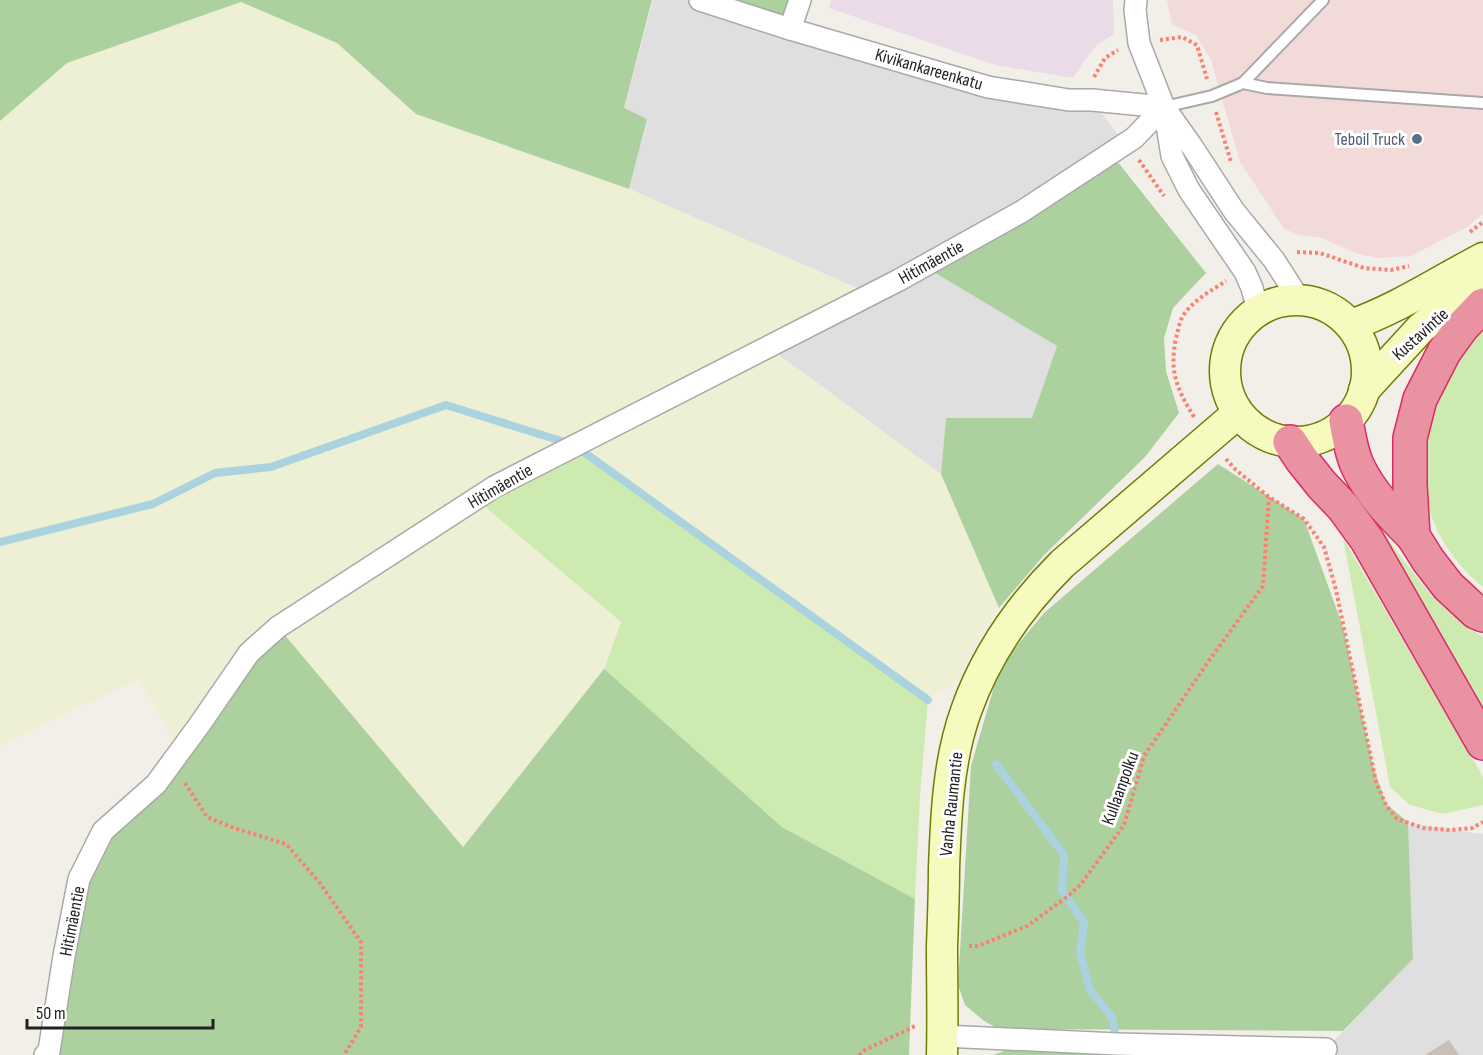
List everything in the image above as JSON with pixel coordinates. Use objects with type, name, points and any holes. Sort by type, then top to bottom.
[{"type":"highway","points":[[1413,536],[1410,438],[1420,399],[1444,352],[1462,327],[1483,305]]},
{"type":"highway","points":[[1346,421],[1357,466],[1378,499],[1413,536],[1448,586],[1476,612],[1483,615]]},
{"type":"highway","points":[[1290,442],[1302,460],[1368,540],[1483,743]]},
{"type":"main road","name":"Kustavintie","points":[[1351,325],[1390,309],[1483,258]]},
{"type":"main road","name":"Kustavintie","points":[[1364,390],[1421,328],[1446,308],[1483,290]]},
{"type":"main road","points":[[1299,299],[1318,303],[1336,312],[1351,325],[1362,345],[1367,367],[1364,390],[1357,407],[1346,421],[1330,433],[1311,440],[1290,442],[1270,437],[1252,427],[1238,413],[1227,392],[1224,369],[1229,346],[1240,325],[1258,310],[1278,302],[1299,299]]},
{"type":"main road","name":"Vanha Raumantie","points":[[942,1035],[945,833],[949,786],[965,712],[979,680],[992,654],[1021,609],[1040,586],[1062,564],[1238,413]]},
{"type":"street","name":"Kivikankareenkatu","points":[[700,0],[988,87],[1069,100],[1164,107]]},
{"type":"street","points":[[790,29],[800,0]]},
{"type":"street","points":[[1136,0],[1139,43],[1164,107],[1172,156],[1188,190],[1245,272],[1258,310]]},
{"type":"street","points":[[1164,107],[1234,211],[1274,260],[1299,299]]},
{"type":"street","name":"Hitimäentie","points":[[45,1055],[49,1051],[79,879],[103,831],[156,784],[249,653],[278,627],[494,487],[890,285],[1021,212],[1134,138],[1164,107]]},
{"type":"street","points":[[942,1035],[1117,1044],[1326,1049]]},
{"type":"lane","points":[[1164,107],[1212,96],[1243,83],[1323,0]]},
{"type":"lane","points":[[1243,83],[1267,88],[1483,103]]},
{"type":"path","points":[[1208,439],[1236,470],[1269,497],[1304,519],[1324,547],[1336,590],[1376,782],[1386,805],[1397,819],[1423,828],[1450,830],[1472,828],[1483,822]]},
{"type":"path","name":"Kullaanpolku","points":[[942,945],[978,946],[1027,926],[1081,884],[1124,825],[1144,756],[1263,586],[1269,497]]},
{"type":"path","points":[[172,762],[207,817],[286,844],[319,882],[361,942],[361,1027],[344,1055]]},
{"type":"path","points":[[859,1055],[865,1050],[942,1035]]},
{"type":"shaded area","points":[[653,0],[700,0],[988,87],[1092,100],[1125,144],[924,266],[1057,346],[1032,418],[946,418],[941,474],[768,347],[871,294],[629,189],[647,119],[624,109]]},
{"type":"shaded area","points":[[831,0],[1113,0],[1114,34],[1097,45],[1073,78],[995,65],[829,8]]},
{"type":"shaded area","points":[[1167,0],[1483,0],[1483,214],[1467,227],[1411,256],[1377,258],[1355,253],[1322,238],[1299,235],[1284,229],[1240,162],[1211,60],[1196,35],[1172,24]]},
{"type":"shaded area","points":[[1408,822],[1483,834],[1483,1055],[1127,1055],[1117,1044],[1326,1049],[1413,959]]},
{"type":"green space","points":[[0,0],[652,0],[624,108],[647,119],[629,189],[416,114],[337,43],[241,2],[67,63],[0,121]]},
{"type":"green space","points":[[700,0],[800,0],[790,29]]},
{"type":"green space","points":[[241,2],[337,43],[416,114],[629,189],[871,294],[768,347],[941,474],[999,608],[974,647],[959,679],[928,700],[574,446],[476,499],[621,622],[604,669],[463,847],[278,628],[180,752],[139,679],[0,746],[0,121],[67,63]]},
{"type":"green space","points":[[1117,161],[1206,273],[1173,308],[1164,338],[1166,371],[1179,413],[1145,457],[1044,555],[999,608],[941,474],[946,418],[1032,418],[1057,346],[932,271]]},
{"type":"green space","points":[[1483,331],[1483,587],[1452,554],[1431,516],[1423,474],[1423,451],[1430,412],[1443,382],[1468,347]]},
{"type":"green space","points":[[574,445],[928,700],[915,899],[782,827],[604,670],[621,622],[476,499]]},
{"type":"green space","points":[[1218,464],[1304,519],[1344,630],[1373,766],[1386,804],[1408,822],[1413,959],[1343,1031],[999,1029],[984,1021],[965,1005],[958,985],[971,766],[1000,666],[1044,613]]},
{"type":"green space","points":[[1355,490],[1416,576],[1444,607],[1483,637],[1483,715],[1348,492]]},
{"type":"green space","points":[[1343,538],[1483,777],[1483,805],[1443,814],[1410,805],[1390,787]]},
{"type":"green space","points":[[278,627],[463,847],[604,669],[782,827],[915,899],[909,1055],[45,1055],[79,879],[103,831]]},
{"type":"green space","points":[[1007,1050],[1118,1055],[993,1055]]},
{"type":"building","points":[[1449,1040],[1459,1055],[1425,1055]]},
{"type":"waterway","points":[[0,542],[153,504],[215,473],[271,467],[446,405],[574,445],[928,700]]},
{"type":"waterway","points":[[996,764],[1064,855],[1062,890],[1084,923],[1080,953],[1090,990],[1112,1017],[1117,1044],[1127,1055]]},
{"type":"place","name":"Teboil Truck","points":[[1417,139]]}]
